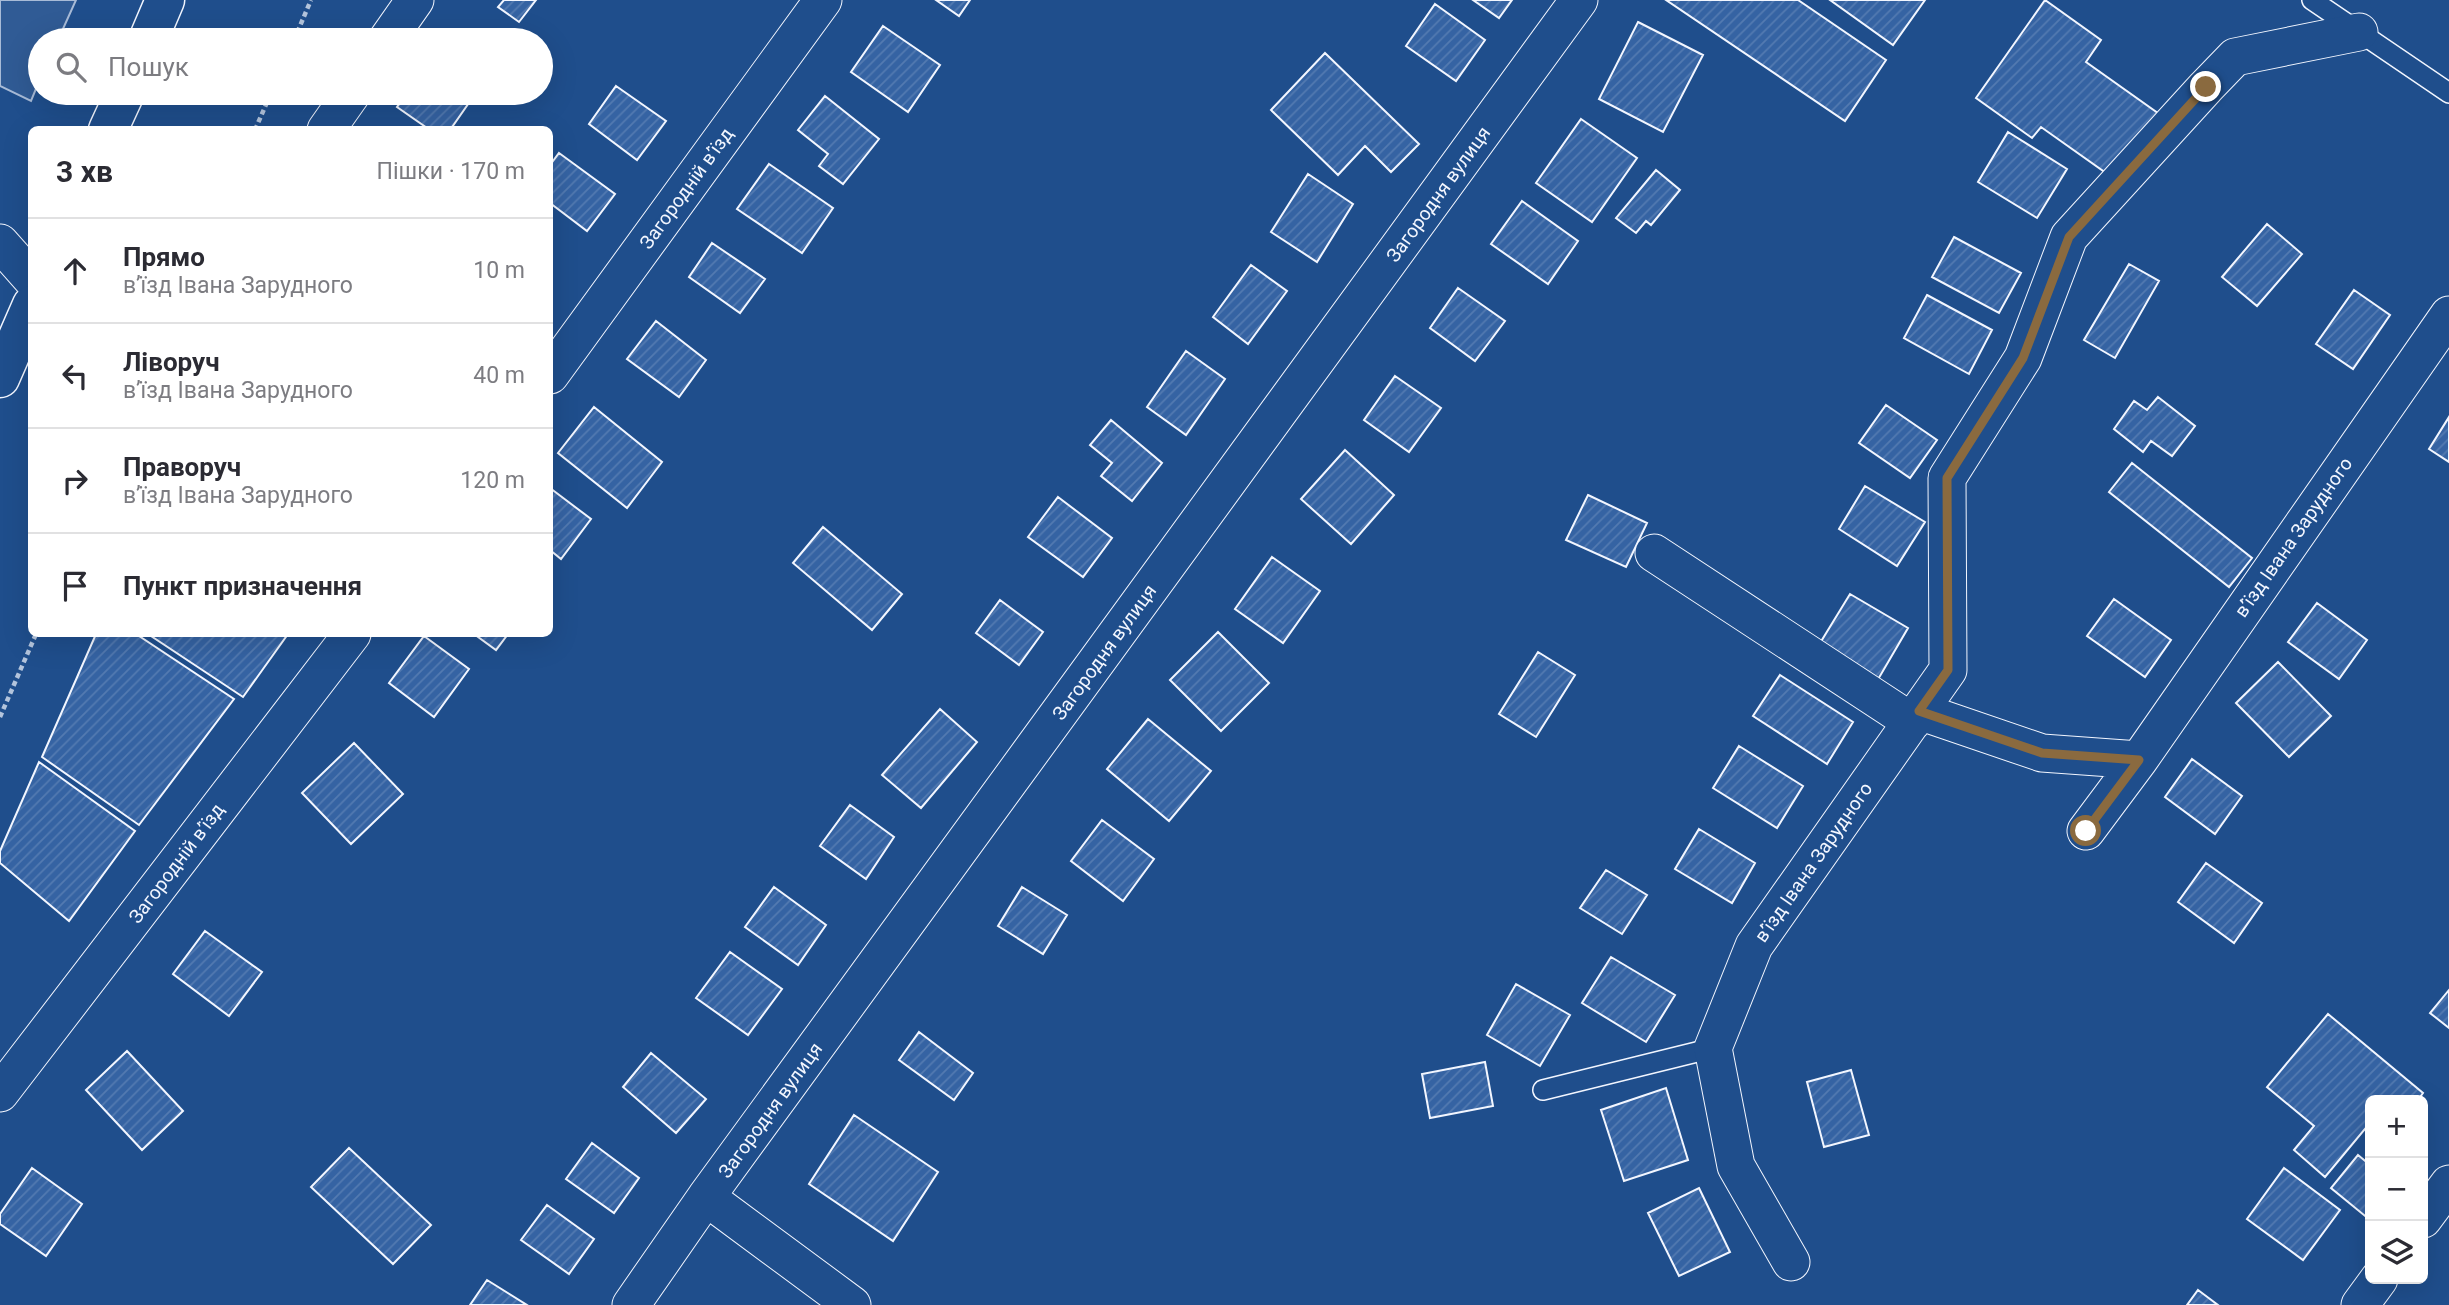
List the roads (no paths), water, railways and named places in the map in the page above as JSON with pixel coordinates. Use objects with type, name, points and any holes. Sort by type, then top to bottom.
[{"type":"main road","points":[[153,28],[166,0]]},
{"type":"main road","points":[[110,126],[119,105]]},
{"type":"main road","points":[[0,378],[28,314]]},
{"type":"street","points":[[395,28],[415,0]]},
{"type":"street","name":"Загородній вʼїзд","points":[[553,362],[823,0]]},
{"type":"street","name":"Загородня вулиця","points":[[631,1305],[706,1197],[1579,0]]},
{"type":"street","name":"в’їзд Івана Зарудного","points":[[1713,1048],[1754,946],[1948,670],[1947,478],[2023,358],[2069,237],[2235,57],[2359,32]]},
{"type":"street","points":[[330,126],[344,105]]},
{"type":"street","points":[[0,243],[28,274]]},
{"type":"street","name":"в’їзд Івана Зарудного","points":[[2086,831],[2139,760],[2449,315]]},
{"type":"street","points":[[1654,553],[1915,717],[2042,753],[2139,760]]},
{"type":"street","name":"Загородній вʼїзд","points":[[0,1093],[350,637]]},
{"type":"street","points":[[1713,1048],[1736,1166],[1791,1262]]},
{"type":"street","points":[[2428,1212],[2449,1184]]},
{"type":"street","points":[[706,1197],[852,1305]]},
{"type":"street","points":[[2360,1305],[2375,1284]]},
{"type":"lane","points":[[2312,0],[2449,93]]},
{"type":"lane","points":[[1543,1090],[1713,1048]]}]
